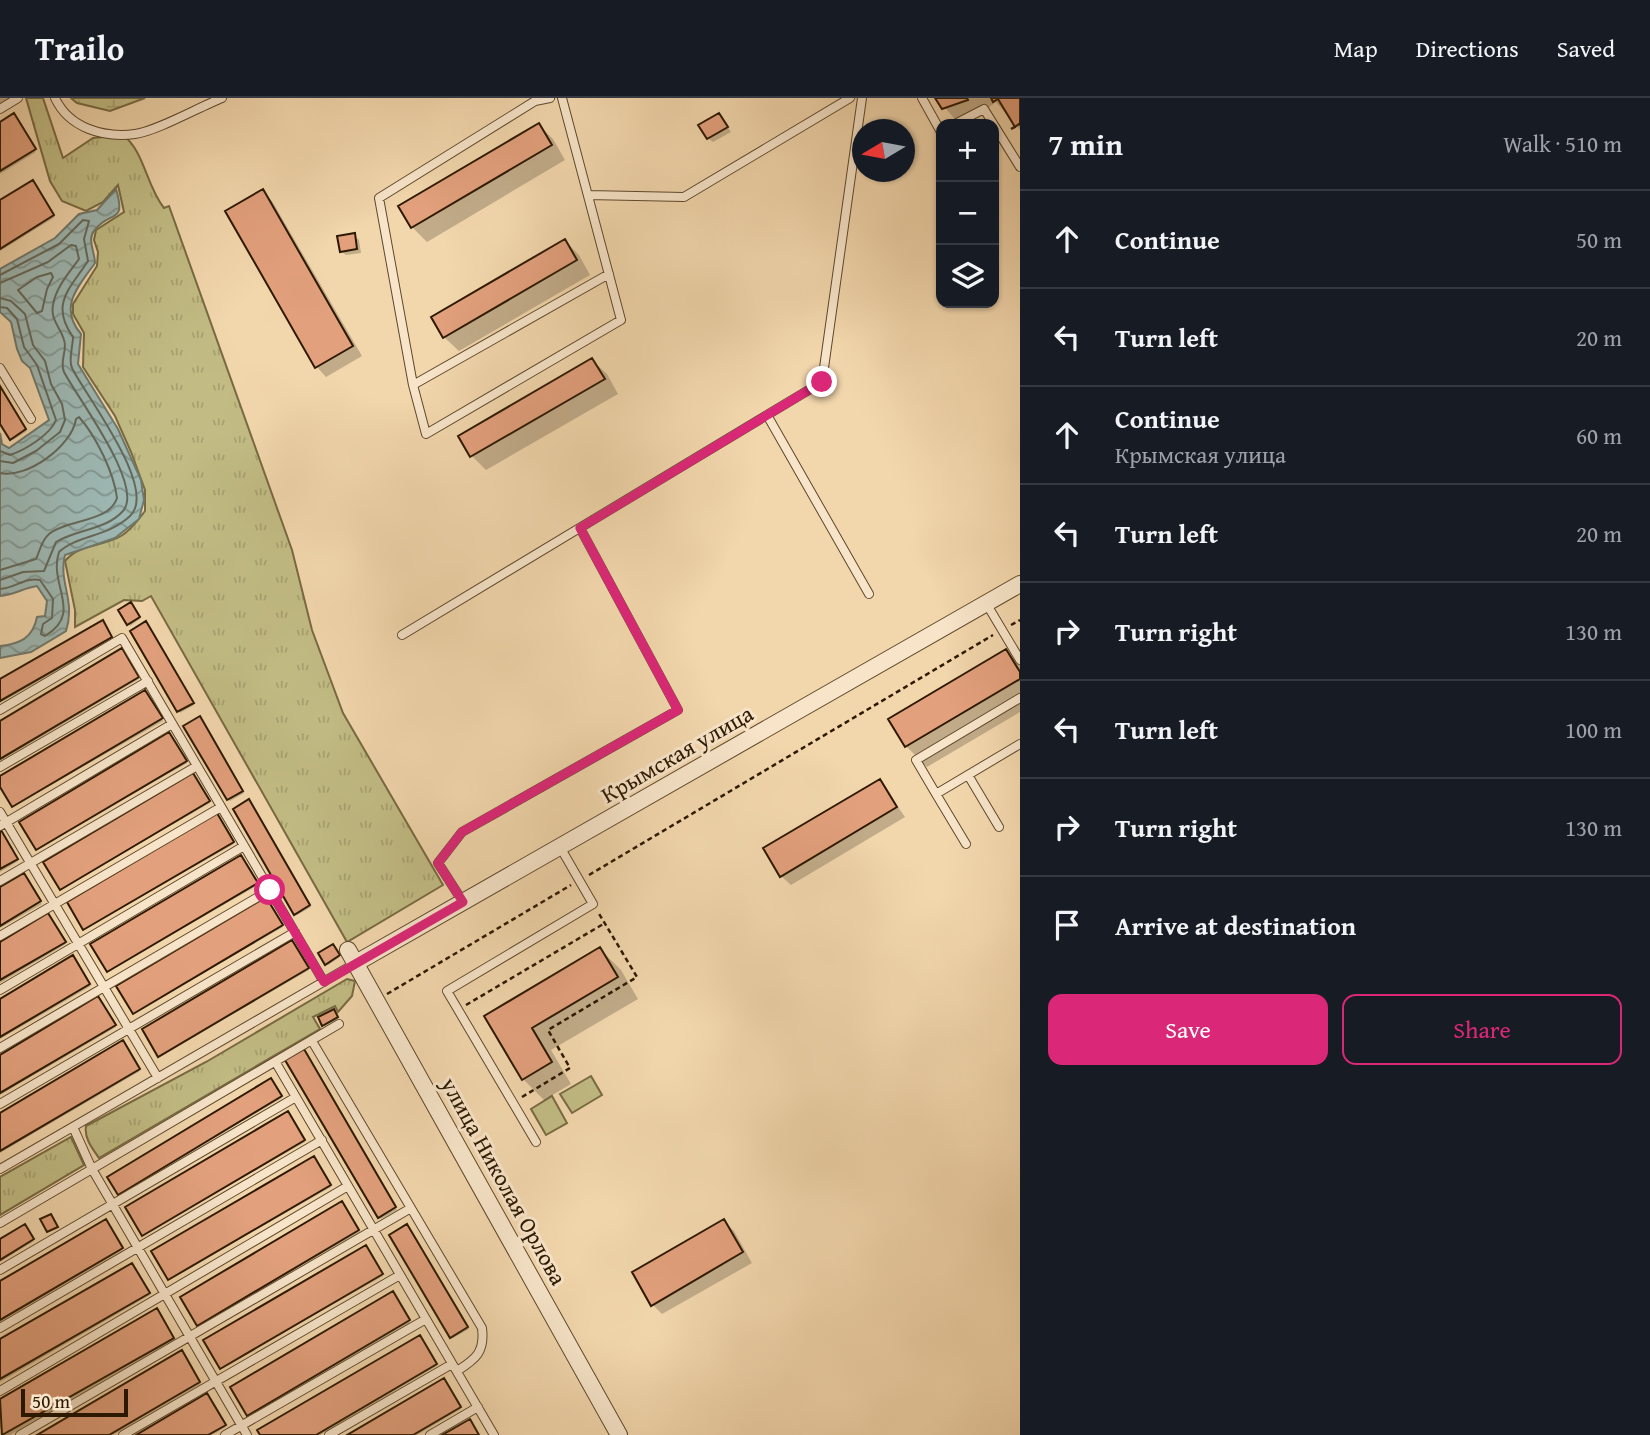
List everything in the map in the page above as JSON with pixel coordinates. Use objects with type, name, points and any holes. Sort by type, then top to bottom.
[{"type":"street","name":"Крымская улица","points":[[352,956],[463,902],[1020,584]]},
{"type":"street","name":"улица Николая Орлова","points":[[352,956],[619,1435]]},
{"type":"lane","points":[[0,109],[18,98]]},
{"type":"lane","points":[[55,98],[60,109],[76,125],[100,132],[136,134],[222,98]]},
{"type":"lane","points":[[550,98],[535,101],[379,198],[412,385],[426,434],[621,320],[562,98]]},
{"type":"lane","points":[[829,98],[846,100]]},
{"type":"lane","points":[[402,635],[822,382],[862,98]]},
{"type":"lane","points":[[922,98],[936,123]]},
{"type":"lane","points":[[588,195],[684,197],[846,100]]},
{"type":"lane","points":[[965,119],[984,109],[989,119]]},
{"type":"lane","points":[[999,138],[1020,167]]},
{"type":"lane","points":[[412,385],[609,274]]},
{"type":"lane","points":[[0,368],[31,419]]},
{"type":"lane","points":[[767,415],[869,594]]},
{"type":"lane","points":[[463,902],[438,863],[462,832],[678,710],[580,528]]},
{"type":"lane","points":[[986,603],[1020,660]]},
{"type":"lane","points":[[0,710],[122,638],[324,982]]},
{"type":"lane","points":[[0,767],[148,681]]},
{"type":"lane","points":[[966,844],[916,760],[1020,698]]},
{"type":"lane","points":[[3,825],[172,723]]},
{"type":"lane","points":[[936,794],[1020,744]]},
{"type":"lane","points":[[0,881],[197,766]]},
{"type":"lane","points":[[968,775],[999,827]]},
{"type":"lane","points":[[0,936],[220,807]]},
{"type":"lane","points":[[0,812],[3,825],[30,863],[158,1078]]},
{"type":"lane","points":[[0,990],[244,846]]},
{"type":"lane","points":[[536,1142],[446,991],[593,904],[560,847]]},
{"type":"lane","points":[[0,1048],[270,890]]},
{"type":"lane","points":[[0,1104],[295,932]]},
{"type":"lane","points":[[0,1169],[324,982],[352,956]]},
{"type":"lane","points":[[0,1223],[339,1024]]},
{"type":"lane","points":[[313,1041],[482,1328],[484,1345],[477,1358],[329,1435]]},
{"type":"lane","points":[[276,1063],[494,1435]]},
{"type":"lane","points":[[0,1270],[296,1097]]},
{"type":"lane","points":[[73,1127],[92,1169],[247,1435]]},
{"type":"lane","points":[[0,1328],[322,1140]]},
{"type":"lane","points":[[0,1391],[348,1186]]},
{"type":"lane","points":[[20,1435],[411,1208]]},
{"type":"lane","points":[[123,1435],[400,1275]]},
{"type":"lane","points":[[225,1435],[426,1319]]},
{"type":"lane","points":[[430,1435],[478,1407]]},
{"type":"path","points":[[376,1000],[1020,620]]},
{"type":"path","points":[[513,1102],[570,1068],[548,1030],[637,977],[593,904]]},
{"type":"path","points":[[458,1010],[605,923]]},
{"type":"green space","points":[[26,98],[43,98],[63,158],[93,138],[123,135],[136,150],[158,199],[164,208],[169,206],[292,550],[312,630],[343,713],[443,885],[347,942],[151,596],[142,601],[124,600],[75,627],[75,610],[65,561],[78,551],[121,536],[145,511],[145,490],[131,452],[115,416],[83,367],[84,333],[73,314],[73,304],[97,266],[98,252],[94,240],[96,230],[124,212],[118,185],[103,202],[86,211],[62,201],[50,181]]},
{"type":"green space","points":[[71,98],[145,98],[110,111],[77,103]]},
{"type":"green space","points":[[347,979],[355,981],[352,996],[338,1012],[335,1006],[313,1017],[320,1029],[99,1158],[87,1139],[86,1126],[206,1062]]},
{"type":"green space","points":[[591,1076],[602,1095],[572,1113],[560,1094]]},
{"type":"green space","points":[[552,1096],[567,1123],[546,1135],[531,1109]]},
{"type":"green space","points":[[71,1137],[84,1165],[0,1215],[0,1177]]},
{"type":"water","points":[[116,189],[118,213],[100,224],[92,234],[95,263],[73,297],[71,315],[81,334],[78,364],[118,429],[141,480],[144,500],[139,519],[115,538],[65,555],[63,565],[69,610],[66,631],[31,652],[0,658],[0,646],[24,639],[32,630],[37,617],[45,616],[47,601],[37,586],[0,596],[0,433],[2,444],[9,448],[49,420],[30,368],[22,361],[17,349],[11,322],[0,312],[0,269],[55,238],[79,214],[97,210]]},
{"type":"building","points":[[935,98],[967,98],[968,100],[942,109]]},
{"type":"building","points":[[991,98],[1020,98],[1020,123],[1015,127],[998,99],[993,102]]},
{"type":"building","points":[[14,113],[36,149],[0,171],[0,122]]},
{"type":"building","points":[[719,113],[728,127],[707,139],[698,125]]},
{"type":"building","points":[[539,123],[552,145],[411,228],[398,206]]},
{"type":"building","points":[[33,180],[54,215],[0,249],[0,200]]},
{"type":"building","points":[[263,189],[353,346],[315,368],[225,211]]},
{"type":"building","points":[[355,233],[357,249],[340,252],[337,236]]},
{"type":"building","points":[[565,239],[577,260],[443,338],[431,317]]},
{"type":"building","points":[[592,358],[605,379],[470,457],[458,436]]},
{"type":"building","points":[[0,386],[26,429],[10,440],[0,424]]},
{"type":"building","points":[[131,602],[140,617],[127,625],[118,610]]},
{"type":"building","points":[[103,620],[112,637],[0,701],[0,679]]},
{"type":"building","points":[[146,621],[194,703],[177,712],[130,631]]},
{"type":"building","points":[[122,648],[139,677],[0,759],[0,721]]},
{"type":"building","points":[[1006,649],[1020,672],[1020,679],[905,747],[888,719]]},
{"type":"building","points":[[145,690],[163,718],[12,807],[0,787],[0,776]]},
{"type":"building","points":[[200,716],[243,791],[227,800],[183,726]]},
{"type":"building","points":[[169,732],[187,761],[36,850],[19,822]]},
{"type":"building","points":[[193,773],[210,801],[60,890],[43,862]]},
{"type":"building","points":[[880,779],[897,807],[780,877],[763,848]]},
{"type":"building","points":[[249,799],[310,905],[294,915],[233,809]]},
{"type":"building","points":[[217,813],[234,842],[83,930],[67,902]]},
{"type":"building","points":[[0,831],[18,859],[0,869]]},
{"type":"building","points":[[241,855],[258,883],[107,972],[90,944]]},
{"type":"building","points":[[24,873],[41,901],[0,926],[0,887]]},
{"type":"building","points":[[266,897],[283,925],[133,1014],[116,986]]},
{"type":"building","points":[[48,913],[66,942],[0,980],[0,942]]},
{"type":"building","points":[[292,940],[309,968],[158,1057],[142,1029]]},
{"type":"building","points":[[333,944],[340,955],[325,965],[318,953]]},
{"type":"building","points":[[600,947],[618,977],[532,1028],[552,1062],[522,1080],[484,1016]]},
{"type":"building","points":[[73,955],[90,984],[0,1037],[0,999]]},
{"type":"building","points":[[98,996],[116,1025],[0,1093],[0,1055]]},
{"type":"building","points":[[334,1009],[338,1017],[322,1026],[318,1017]]},
{"type":"building","points":[[123,1040],[140,1069],[0,1151],[0,1113]]},
{"type":"building","points":[[304,1049],[396,1207],[378,1218],[285,1060]]},
{"type":"building","points":[[271,1078],[282,1096],[118,1195],[107,1177]]},
{"type":"building","points":[[288,1111],[305,1140],[142,1236],[125,1207]]},
{"type":"building","points":[[314,1156],[331,1185],[168,1280],[151,1251]]},
{"type":"building","points":[[342,1201],[359,1230],[197,1326],[180,1297]]},
{"type":"building","points":[[51,1214],[58,1227],[47,1232],[40,1219]]},
{"type":"building","points":[[106,1219],[123,1248],[0,1320],[0,1281]]},
{"type":"building","points":[[724,1219],[743,1252],[651,1306],[632,1272]]},
{"type":"building","points":[[25,1224],[34,1239],[0,1260],[0,1239]]},
{"type":"building","points":[[407,1224],[468,1327],[450,1338],[389,1235]]},
{"type":"building","points":[[366,1245],[383,1274],[220,1369],[203,1340]]},
{"type":"building","points":[[132,1263],[150,1293],[0,1379],[0,1339]]},
{"type":"building","points":[[393,1291],[410,1320],[247,1416],[230,1387]]},
{"type":"building","points":[[157,1308],[174,1338],[2,1435],[0,1399]]},
{"type":"building","points":[[420,1335],[437,1364],[316,1435],[260,1435],[257,1430]]},
{"type":"building","points":[[182,1350],[200,1382],[109,1435],[37,1435]]},
{"type":"building","points":[[444,1378],[461,1407],[413,1435],[347,1435]]},
{"type":"building","points":[[207,1393],[226,1425],[208,1435],[136,1435]]},
{"type":"building","points":[[470,1419],[479,1435],[442,1435]]},
{"type":"route","points":[[270,890],[324,982],[463,902],[438,863],[462,832],[678,710],[580,528],[822,382]]}]
